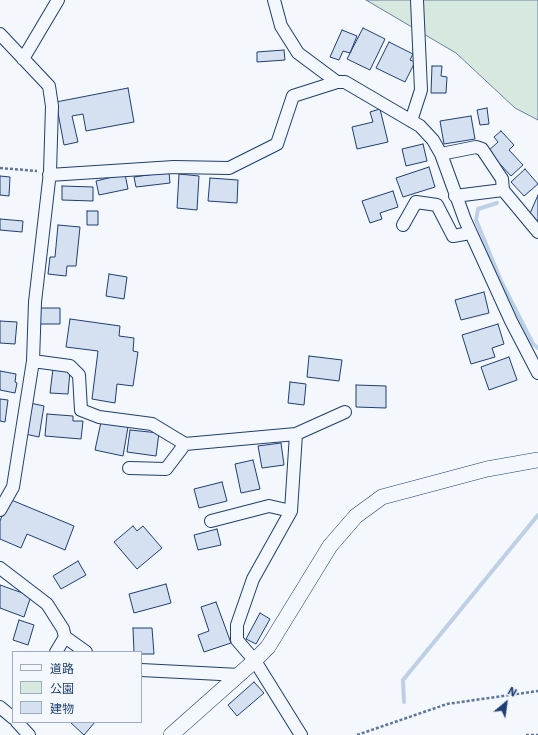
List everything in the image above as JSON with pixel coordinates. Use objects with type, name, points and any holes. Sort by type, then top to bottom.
[{"type":"street","points":[[23,59],[58,0]]},
{"type":"street","points":[[274,0],[281,26],[298,53],[337,82]]},
{"type":"street","points":[[411,121],[421,90],[417,0]]},
{"type":"street","points":[[0,34],[49,86],[52,106],[49,174],[35,302],[33,361],[14,488],[0,510]]},
{"type":"street","points":[[49,174],[174,167],[229,168],[277,144],[293,96],[337,82],[345,82],[420,126],[433,140],[441,154],[455,196],[470,233],[511,321],[538,373]]},
{"type":"street","points":[[441,154],[476,147],[482,149],[502,179],[503,190],[538,232]]},
{"type":"street","points":[[455,196],[503,190]]},
{"type":"street","points":[[403,225],[416,202],[437,204],[453,236],[470,233]]},
{"type":"street","points":[[33,361],[70,366],[79,375],[81,410],[99,417],[152,424],[185,444],[296,434],[345,412]]},
{"type":"street","points":[[296,434],[291,511],[253,579],[237,625],[237,640],[255,661],[301,735]]},
{"type":"street","points":[[129,468],[166,469],[185,444]]},
{"type":"street","points":[[171,735],[240,675],[268,647],[330,546],[356,516],[382,497],[487,469],[538,460]]},
{"type":"street","points":[[212,521],[269,506],[291,511]]},
{"type":"street","points":[[0,568],[47,604],[63,630],[65,637],[85,651]]},
{"type":"street","points":[[57,651],[65,637]]},
{"type":"street","points":[[142,670],[240,675]]},
{"type":"street","points":[[0,707],[12,717]]},
{"type":"street","points":[[18,723],[28,735]]},
{"type":"path","points":[[0,168],[49,174]]},
{"type":"path","points":[[356,735],[447,704],[538,691]]},
{"type":"path","points":[[526,735],[538,735]]},
{"type":"green space","points":[[366,0],[538,0],[538,120],[515,108],[456,53]]},
{"type":"building","points":[[363,28],[385,39],[370,70],[347,59]]},
{"type":"building","points":[[342,30],[357,36],[350,53],[343,51],[339,60],[330,57]]},
{"type":"building","points":[[389,42],[413,54],[410,60],[415,62],[405,82],[376,68]]},
{"type":"building","points":[[284,50],[285,60],[257,62],[257,52]]},
{"type":"building","points":[[432,66],[442,66],[441,76],[447,77],[446,93],[431,93]]},
{"type":"building","points":[[128,88],[134,122],[86,131],[83,114],[72,116],[78,142],[64,145],[56,102]]},
{"type":"building","points":[[487,108],[489,124],[480,125],[477,110]]},
{"type":"building","points":[[380,109],[388,142],[357,149],[352,127],[373,122],[370,112]]},
{"type":"building","points":[[471,116],[475,139],[444,144],[440,121]]},
{"type":"building","points":[[501,131],[514,145],[509,150],[523,165],[511,176],[488,151],[498,142],[494,137]]},
{"type":"building","points":[[423,144],[427,161],[406,166],[402,149]]},
{"type":"building","points":[[429,167],[435,187],[403,197],[396,178]]},
{"type":"building","points":[[525,169],[538,184],[524,196],[511,182]]},
{"type":"building","points":[[169,172],[170,183],[136,187],[134,177]]},
{"type":"building","points":[[125,174],[128,189],[99,195],[96,181]]},
{"type":"building","points":[[179,174],[199,176],[197,210],[177,208]]},
{"type":"building","points":[[0,176],[10,177],[9,196],[0,195]]},
{"type":"building","points":[[210,178],[238,180],[237,203],[208,201]]},
{"type":"building","points":[[62,186],[93,187],[93,201],[62,200]]},
{"type":"building","points":[[393,191],[398,207],[380,213],[382,219],[370,223],[362,201]]},
{"type":"building","points":[[538,195],[538,222],[528,218]]},
{"type":"building","points":[[87,211],[98,211],[98,225],[87,225]]},
{"type":"building","points":[[0,219],[23,221],[22,232],[0,230]]},
{"type":"building","points":[[58,225],[80,227],[76,266],[67,266],[66,276],[48,274],[50,257],[55,257]]},
{"type":"building","points":[[109,274],[127,277],[124,299],[106,296]]},
{"type":"building","points":[[484,292],[489,313],[461,320],[455,300]]},
{"type":"building","points":[[40,308],[60,308],[60,324],[40,324]]},
{"type":"building","points":[[70,319],[120,326],[119,336],[134,338],[133,351],[138,352],[133,386],[117,384],[115,403],[92,399],[98,351],[66,347]]},
{"type":"building","points":[[0,321],[17,322],[15,344],[0,343]]},
{"type":"building","points":[[498,324],[504,344],[492,348],[495,357],[471,364],[462,335]]},
{"type":"building","points":[[309,356],[342,360],[339,381],[307,377]]},
{"type":"building","points":[[509,357],[517,380],[489,390],[481,367]]},
{"type":"building","points":[[53,369],[70,371],[68,394],[50,393]]},
{"type":"building","points":[[0,371],[16,374],[15,382],[17,383],[15,393],[0,390]]},
{"type":"building","points":[[290,382],[306,384],[304,405],[288,403]]},
{"type":"building","points":[[356,385],[386,386],[386,408],[356,407]]},
{"type":"building","points":[[0,399],[8,400],[5,422],[0,421]]},
{"type":"building","points":[[30,403],[44,406],[39,437],[25,434]]},
{"type":"building","points":[[47,414],[73,416],[73,421],[83,421],[81,439],[45,436]]},
{"type":"building","points":[[101,422],[128,427],[123,456],[95,450]]},
{"type":"building","points":[[130,430],[159,433],[156,456],[127,452]]},
{"type":"building","points":[[281,443],[284,465],[262,468],[258,446]]},
{"type":"building","points":[[253,460],[260,489],[241,493],[235,464]]},
{"type":"building","points":[[222,482],[227,501],[199,508],[194,489]]},
{"type":"building","points":[[9,499],[74,526],[65,550],[27,534],[21,548],[0,539],[0,521]]},
{"type":"building","points":[[133,526],[137,531],[143,526],[162,548],[137,569],[114,542]]},
{"type":"building","points":[[217,529],[221,545],[198,550],[194,535]]},
{"type":"building","points":[[78,561],[86,575],[61,589],[53,576]]},
{"type":"building","points":[[166,584],[171,603],[134,613],[129,594]]},
{"type":"building","points":[[0,585],[31,596],[24,617],[0,608]]},
{"type":"building","points":[[216,602],[231,643],[204,652],[198,635],[209,631],[201,607]]},
{"type":"building","points":[[260,613],[270,619],[256,644],[246,639]]},
{"type":"building","points":[[19,620],[34,625],[28,645],[13,640]]},
{"type":"building","points":[[133,628],[152,628],[154,654],[142,654],[142,651],[134,651]]},
{"type":"building","points":[[254,682],[264,693],[237,716],[228,705]]},
{"type":"building","points":[[71,723],[94,723],[84,735]]},
{"type":"waterway","points":[[497,203],[478,209],[476,220],[501,281],[533,344],[538,348]]},
{"type":"waterway","points":[[404,702],[403,680],[538,515]]}]
